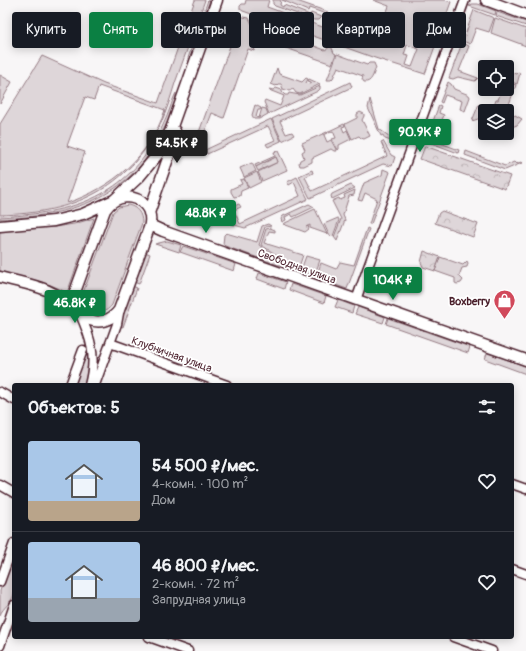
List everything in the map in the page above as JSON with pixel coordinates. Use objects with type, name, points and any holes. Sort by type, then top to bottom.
[{"type":"main road","points":[[78,311],[74,300],[76,289],[105,210],[156,157],[170,132],[216,0]]},
{"type":"main road","points":[[486,0],[526,14]]},
{"type":"main road","points":[[0,277],[47,290],[65,300],[88,319],[102,321],[115,315],[121,305],[150,225],[149,212],[172,147],[177,111]]},
{"type":"main road","points":[[0,226],[67,219],[114,200],[126,197],[135,198],[142,202],[149,212]]},
{"type":"main road","name":"Свободная улица","points":[[150,225],[526,360]]},
{"type":"street","points":[[356,300],[465,0]]},
{"type":"street","points":[[96,383],[117,324],[121,305]]},
{"type":"street","points":[[78,311],[90,340],[93,355],[89,383]]},
{"type":"street","name":"Клубничная улица","points":[[110,343],[221,383]]},
{"type":"street","points":[[71,383],[83,350]]},
{"type":"street","points":[[0,392],[12,399]]},
{"type":"street","points":[[514,485],[526,489]]},
{"type":"street","points":[[0,486],[12,492]]},
{"type":"street","points":[[0,581],[12,548]]},
{"type":"street","points":[[514,571],[526,574]]},
{"type":"street","points":[[0,646],[12,611]]},
{"type":"street","points":[[155,639],[188,651]]},
{"type":"street","points":[[459,639],[492,651]]},
{"type":"green space","points":[[195,0],[205,0],[201,12],[191,12]]},
{"type":"green space","points":[[208,0],[210,0],[206,12],[204,12]]},
{"type":"green space","points":[[246,0],[269,0],[267,7],[281,12],[249,13],[240,9],[242,4],[245,4]]},
{"type":"green space","points":[[273,0],[281,0],[280,5],[283,7],[284,5],[302,12],[292,12],[273,4]]},
{"type":"green space","points":[[282,0],[294,0],[328,12],[322,13],[309,8],[308,11]]},
{"type":"green space","points":[[373,0],[445,0],[451,2],[447,12],[413,12],[413,47],[407,45],[404,55],[409,56],[406,65],[412,67],[419,49],[416,48],[434,48],[425,74],[347,48],[405,48],[405,12],[387,12],[389,6]]},
{"type":"green space","points":[[472,4],[478,4],[496,11],[495,15],[469,6]]},
{"type":"green space","points":[[474,10],[494,18],[489,32],[476,28],[470,44],[466,42],[466,33]]},
{"type":"green space","points":[[497,12],[526,22],[526,26],[496,16]]},
{"type":"green space","points":[[314,14],[321,17],[318,20],[314,20]]},
{"type":"green space","points":[[241,17],[249,18],[249,48],[255,48],[254,51],[248,49],[224,118],[212,113],[203,137],[198,135],[229,48],[241,48]]},
{"type":"green space","points":[[495,18],[526,29],[526,46],[491,33]]},
{"type":"green space","points":[[314,24],[322,27],[322,39],[314,36]]},
{"type":"green space","points":[[466,45],[469,46],[459,71],[478,78],[475,81],[458,77],[453,79],[449,78],[460,48],[466,48]]},
{"type":"green space","points":[[314,46],[325,50],[332,48],[336,54],[332,64],[286,48],[314,48]]},
{"type":"green space","points":[[178,48],[188,48],[167,108],[161,123],[154,134],[165,110],[99,86],[94,100],[85,97],[67,146],[85,152],[67,203],[84,197],[114,179],[139,156],[147,145],[132,165],[114,181],[95,193],[74,203],[51,209],[0,215],[0,124],[42,56],[104,84],[158,103]]},
{"type":"green space","points":[[191,48],[194,48],[189,62],[187,61]]},
{"type":"green space","points":[[337,54],[367,65],[369,63],[374,63],[376,68],[371,80],[364,82],[362,79],[363,76],[338,67],[333,78],[331,80],[327,80]]},
{"type":"green space","points":[[277,68],[279,74],[302,82],[306,78],[308,79],[306,83],[310,84],[311,82],[308,81],[309,79],[320,84],[300,94],[296,93],[293,89],[289,91],[283,89],[281,84],[276,86],[271,84]]},
{"type":"green space","points":[[518,72],[520,73],[517,84],[514,83],[514,73],[516,74]]},
{"type":"green space","points":[[0,75],[12,82],[0,104]]},
{"type":"green space","points":[[350,82],[352,87],[280,121],[286,134],[292,132],[294,135],[282,141],[272,119]]},
{"type":"green space","points":[[448,82],[454,89],[469,95],[470,97],[465,111],[460,109],[462,101],[445,95],[442,103],[440,102]]},
{"type":"green space","points":[[320,86],[318,91],[269,114],[264,102],[265,100],[280,106],[284,96],[269,89],[273,90],[276,88],[282,90],[285,95],[288,95],[289,93],[300,95]]},
{"type":"green space","points":[[176,93],[175,103],[169,119],[148,156],[132,174],[114,189],[94,200],[73,208],[50,214],[0,219],[0,217],[46,212],[67,207],[87,201],[106,192],[139,164],[153,144],[165,122]]},
{"type":"green space","points":[[499,96],[512,96],[509,104],[495,104],[496,100],[498,100]]},
{"type":"green space","points":[[370,99],[379,129],[400,144],[385,139],[383,135],[381,136],[368,108]]},
{"type":"green space","points":[[255,105],[261,108],[258,110],[256,117],[259,118],[262,108],[266,109],[268,114],[259,119],[254,119],[252,115]]},
{"type":"green space","points":[[439,105],[441,106],[439,113],[444,115],[438,130],[434,129],[432,133],[429,132]]},
{"type":"green space","points":[[478,106],[478,119],[472,121]]},
{"type":"green space","points":[[360,112],[364,114],[362,120],[370,136],[364,139],[359,136],[352,139],[345,124],[357,118],[357,114]]},
{"type":"green space","points":[[514,116],[522,119],[514,126]]},
{"type":"green space","points":[[271,119],[281,141],[268,147],[266,144],[275,140],[268,126],[207,154],[205,150]]},
{"type":"green space","points":[[344,124],[345,126],[342,127],[344,132],[347,130],[351,139],[339,145],[338,150],[332,139],[336,138],[333,131],[329,133],[329,131]]},
{"type":"green space","points":[[327,132],[328,133],[324,135],[327,142],[331,140],[337,151],[331,149],[312,158],[312,162],[304,166],[300,166],[300,160],[304,158],[302,152],[305,150],[302,143]]},
{"type":"green space","points":[[428,135],[437,137],[435,141],[459,150],[458,153],[426,141]]},
{"type":"green space","points":[[383,141],[391,155],[395,157],[392,166],[383,164],[310,198],[299,176],[312,170],[313,173],[305,177],[312,191],[387,156],[381,142]]},
{"type":"green space","points":[[425,146],[510,176],[505,189],[420,159]]},
{"type":"green space","points":[[278,151],[287,170],[262,181],[258,172],[278,162],[276,157],[256,167],[255,165],[275,156],[274,152]]},
{"type":"green space","points":[[466,151],[505,166],[514,162],[516,164],[522,163],[505,170],[465,155]]},
{"type":"green space","points":[[276,157],[278,162],[258,171],[256,167]]},
{"type":"green space","points":[[252,163],[256,171],[244,177],[240,168]]},
{"type":"green space","points":[[383,169],[390,172],[371,224],[369,224],[377,199],[365,193],[362,201],[358,200],[364,183],[382,175]]},
{"type":"green space","points":[[257,172],[261,182],[249,188],[244,178]]},
{"type":"green space","points":[[297,177],[308,199],[245,228],[229,222],[232,207],[239,204],[241,207],[234,210],[240,224],[300,196],[294,182],[289,185],[287,182]]},
{"type":"green space","points":[[244,179],[248,188],[241,191],[240,196],[234,197],[231,189],[242,184],[240,180]]},
{"type":"green space","points":[[351,185],[355,188],[332,199],[332,194]]},
{"type":"green space","points":[[355,190],[354,195],[349,196],[343,215],[345,220],[337,241],[334,237],[341,219],[332,201],[339,198],[340,200],[345,198],[344,195]]},
{"type":"green space","points":[[309,204],[314,207],[293,217],[291,214],[285,217],[286,220],[282,222],[281,219],[283,216]]},
{"type":"green space","points":[[128,205],[134,207],[138,211],[141,216],[142,223],[112,305],[107,310],[97,313],[88,309],[84,305],[83,293],[113,212],[119,207]]},
{"type":"green space","points":[[315,209],[327,234],[310,228],[310,225],[308,226],[309,229],[305,232],[283,224]]},
{"type":"green space","points":[[442,211],[478,224],[473,237],[435,223],[439,213]]},
{"type":"green space","points":[[94,218],[67,293],[43,282],[0,271],[0,230],[55,227],[74,224]]},
{"type":"green space","points":[[338,218],[339,220],[333,236],[329,235],[324,224]]},
{"type":"green space","points":[[268,224],[271,226],[265,227],[259,245],[290,266],[278,265],[223,244],[224,235],[226,233],[257,242],[262,226]]},
{"type":"green space","points":[[270,228],[275,230],[275,232],[269,231],[264,243],[303,255],[299,267],[291,264],[261,245],[266,229]]},
{"type":"green space","points":[[367,228],[369,229],[347,289],[316,278],[321,263],[336,269],[340,262],[354,265]]},
{"type":"green space","points":[[167,241],[181,245],[179,252],[155,244]]},
{"type":"green space","points":[[183,246],[236,264],[234,271],[180,252]]},
{"type":"green space","points":[[424,251],[440,257],[435,271],[423,267],[421,262]]},
{"type":"green space","points":[[145,252],[150,254],[139,284],[134,282]]},
{"type":"green space","points":[[306,256],[320,260],[314,277],[301,270]]},
{"type":"green space","points":[[440,257],[463,265],[467,261],[467,267],[462,268],[459,276],[463,280],[461,283],[457,284],[455,283],[455,278],[435,271]]},
{"type":"green space","points":[[259,273],[286,282],[284,289],[257,279]]},
{"type":"green space","points":[[291,284],[326,296],[324,303],[289,290]]},
{"type":"green space","points":[[132,286],[137,288],[123,327],[118,325]]},
{"type":"green space","points":[[338,300],[354,306],[352,313],[335,307]]},
{"type":"green space","points":[[358,307],[385,317],[383,323],[355,314]]},
{"type":"green space","points":[[388,318],[470,347],[468,353],[386,324]]},
{"type":"green space","points":[[86,350],[88,363],[85,383],[75,383]]},
{"type":"green space","points":[[487,353],[526,366],[526,374],[485,359]]},
{"type":"green space","points":[[12,558],[12,598],[0,615],[0,591]]},
{"type":"place","name":"Boxberry","points":[[505,320]]}]
